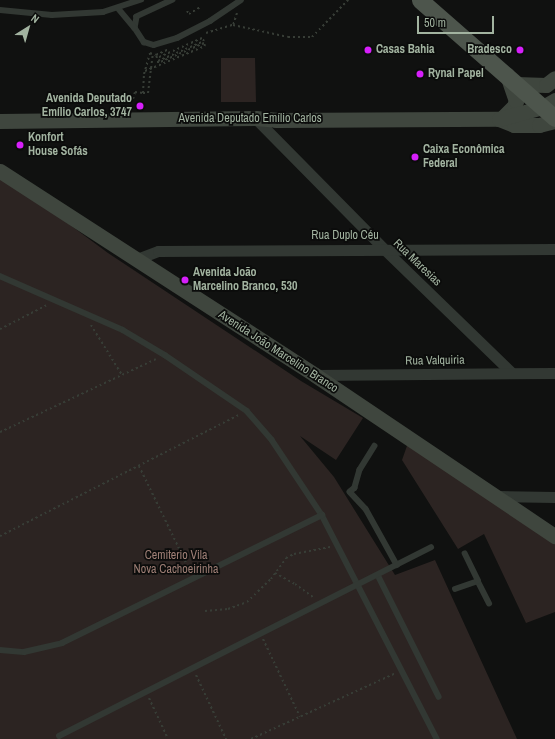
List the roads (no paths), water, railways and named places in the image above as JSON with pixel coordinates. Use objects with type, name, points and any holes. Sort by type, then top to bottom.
[{"type":"main road","points":[[420,0],[512,80],[552,111]]},
{"type":"street","points":[[499,120],[510,111],[516,101],[512,80],[546,86],[555,78]]},
{"type":"street","name":"Avenida Deputado Emílio Carlos","points":[[0,121],[255,118],[276,120],[499,120],[552,111]]},
{"type":"street","name":"Rua Maresias","points":[[255,118],[384,249],[512,373]]},
{"type":"street","name":"Avenida João Marcelino Branco","points":[[0,171],[315,375],[498,496],[555,536]]},
{"type":"street","name":"Rua Duplo Céu","points":[[137,259],[158,251],[555,249]]},
{"type":"street","name":"Rua Valquiria","points":[[315,375],[555,373]]},
{"type":"street","points":[[498,496],[555,496]]},
{"type":"lane","points":[[0,10],[52,15],[103,12],[141,0]]},
{"type":"lane","points":[[135,28],[137,17],[173,0]]},
{"type":"lane","points":[[118,8],[135,28],[144,42],[158,44],[210,22],[241,0]]},
{"type":"lane","points":[[0,276],[57,299],[165,355],[247,411],[272,440],[322,515],[437,739]]},
{"type":"lane","points":[[375,446],[360,470],[357,483],[350,492],[366,509],[397,565]]},
{"type":"lane","points":[[0,650],[24,652],[62,643],[194,580],[322,515]]},
{"type":"lane","points":[[59,736],[261,635],[431,547]]},
{"type":"lane","points":[[465,554],[489,603]]},
{"type":"lane","points":[[378,575],[439,697]]},
{"type":"lane","points":[[455,589],[478,581]]},
{"type":"place","name":"Casas Bahia","points":[[368,50]]},
{"type":"place","name":"Bradesco","points":[[520,50]]},
{"type":"place","name":"Rynal Papel","points":[[420,74]]},
{"type":"place","name":"Avenida Deputado Emílio Carlos, 3747","points":[[140,106]]},
{"type":"place","name":"Konfort House Sofás","points":[[20,145]]},
{"type":"place","name":"Caixa Econômica Federal","points":[[415,157]]},
{"type":"place","name":"Avenida João Marcelino Branco, 530","points":[[185,280]]},
{"type":"park label","name":"Cemiterio Vila Nova Cachoeirinha","points":[[176,563]]}]
